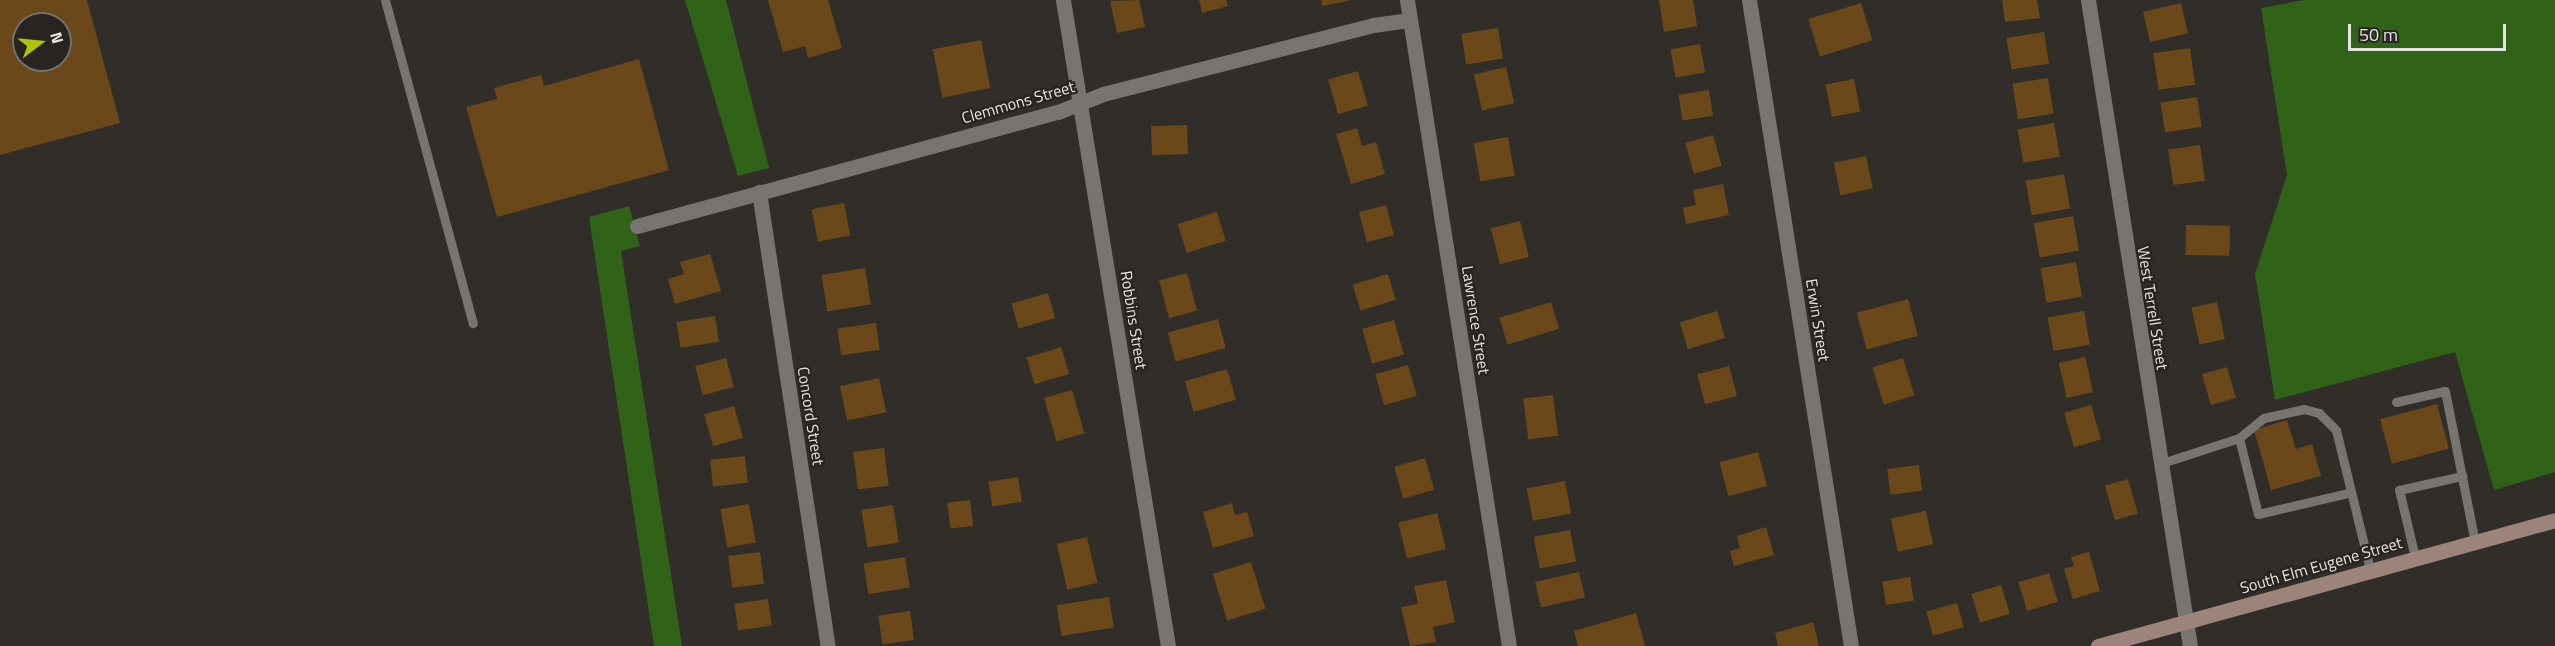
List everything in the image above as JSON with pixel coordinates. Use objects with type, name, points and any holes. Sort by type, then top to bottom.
[{"type":"main road","name":"South Elm Eugene Street","points":[[2098,646],[2555,520]]},
{"type":"street","name":"Robbins Street","points":[[1063,0],[1168,646]]},
{"type":"street","name":"Lawrence Street","points":[[1407,0],[1509,646]]},
{"type":"street","name":"Erwin Street","points":[[1749,0],[1851,646]]},
{"type":"street","name":"West Terrell Street","points":[[2088,0],[2159,464],[2184,622],[2190,646]]},
{"type":"street","name":"Clemmons Street","points":[[637,226],[1080,103],[1103,94],[1272,51],[1410,20]]},
{"type":"street","name":"Concord Street","points":[[759,192],[828,646]]},
{"type":"lane","points":[[385,0],[472,322]]},
{"type":"lane","points":[[2396,402],[2445,391],[2475,542]]},
{"type":"lane","points":[[2159,464],[2239,438],[2264,418],[2304,409],[2319,413],[2336,430],[2348,493],[2370,570]]},
{"type":"lane","points":[[2239,438],[2259,514],[2348,493]]},
{"type":"lane","points":[[2415,557],[2399,490],[2463,476]]},
{"type":"green space","points":[[685,0],[726,0],[769,168],[738,176]]},
{"type":"green space","points":[[2304,0],[2555,0],[2555,472],[2494,490],[2455,352],[2275,400],[2255,274],[2287,175],[2261,8]]},
{"type":"green space","points":[[629,206],[640,246],[621,251],[682,646],[654,646],[589,217]]},
{"type":"building","points":[[0,0],[87,0],[120,123],[0,155]]},
{"type":"building","points":[[768,0],[828,0],[842,48],[808,58],[805,46],[783,52]]},
{"type":"building","points":[[1139,0],[1145,27],[1117,33],[1110,1]]},
{"type":"building","points":[[1199,0],[1226,0],[1228,6],[1202,13]]},
{"type":"building","points":[[1321,0],[1348,0],[1348,1],[1322,6]]},
{"type":"building","points":[[1659,0],[1693,0],[1697,26],[1664,32]]},
{"type":"building","points":[[2002,0],[2037,0],[2040,18],[2005,22]]},
{"type":"building","points":[[1861,3],[1872,40],[1820,56],[1808,19]]},
{"type":"building","points":[[2181,3],[2188,33],[2150,42],[2143,12]]},
{"type":"building","points":[[1498,28],[1503,59],[1466,64],[1461,34]]},
{"type":"building","points":[[2044,32],[2049,64],[2011,70],[2006,38]]},
{"type":"building","points":[[981,40],[990,88],[942,97],[933,49]]},
{"type":"building","points":[[1700,44],[1705,73],[1675,78],[1670,49]]},
{"type":"building","points":[[2190,48],[2195,85],[2159,90],[2153,53]]},
{"type":"building","points":[[639,59],[669,170],[497,217],[466,107],[497,99],[494,88],[541,75],[544,86]]},
{"type":"building","points":[[1506,67],[1514,103],[1482,110],[1474,74]]},
{"type":"building","points":[[1358,71],[1368,106],[1338,114],[1328,80]]},
{"type":"building","points":[[2048,78],[2054,114],[2018,119],[2012,84]]},
{"type":"building","points":[[1854,79],[1860,111],[1832,117],[1826,85]]},
{"type":"building","points":[[1709,90],[1713,116],[1682,121],[1678,95]]},
{"type":"building","points":[[2197,97],[2202,127],[2165,132],[2160,103]]},
{"type":"building","points":[[2054,123],[2060,156],[2023,163],[2018,129]]},
{"type":"building","points":[[1187,125],[1188,154],[1152,155],[1151,126]]},
{"type":"building","points":[[1357,128],[1362,146],[1376,142],[1385,174],[1351,184],[1336,134]]},
{"type":"building","points":[[1713,135],[1722,166],[1694,174],[1685,143]]},
{"type":"building","points":[[1508,137],[1515,175],[1480,181],[1474,143]]},
{"type":"building","points":[[2200,145],[2205,181],[2173,185],[2168,149]]},
{"type":"building","points":[[1866,156],[1873,188],[1841,195],[1834,163]]},
{"type":"building","points":[[2064,174],[2070,208],[2032,215],[2026,181]]},
{"type":"building","points":[[1723,184],[1729,215],[1686,224],[1683,208],[1696,205],[1693,190]]},
{"type":"building","points":[[844,203],[850,235],[818,242],[812,209]]},
{"type":"building","points":[[1386,205],[1394,235],[1367,242],[1359,212]]},
{"type":"building","points":[[1217,212],[1226,241],[1187,253],[1178,224]]},
{"type":"building","points":[[2073,216],[2079,250],[2040,257],[2034,223]]},
{"type":"building","points":[[1520,221],[1529,257],[1500,264],[1491,228]]},
{"type":"building","points":[[2186,225],[2230,226],[2229,256],[2185,255]]},
{"type":"building","points":[[710,254],[721,291],[675,304],[668,279],[684,274],[680,262]]},
{"type":"building","points":[[2076,262],[2082,296],[2047,303],[2041,268]]},
{"type":"building","points":[[865,268],[871,305],[827,311],[822,275]]},
{"type":"building","points":[[1187,273],[1197,311],[1169,318],[1159,281]]},
{"type":"building","points":[[1388,274],[1396,300],[1361,311],[1353,285]]},
{"type":"building","points":[[1048,293],[1055,318],[1019,328],[1011,303]]},
{"type":"building","points":[[1908,299],[1918,336],[1867,349],[1857,313]]},
{"type":"building","points":[[1551,302],[1559,329],[1508,345],[1499,318]]},
{"type":"building","points":[[2217,302],[2225,339],[2199,345],[2192,307]]},
{"type":"building","points":[[1717,311],[1725,338],[1688,349],[1680,322]]},
{"type":"building","points":[[2084,311],[2090,344],[2053,351],[2048,317]]},
{"type":"building","points":[[715,316],[719,342],[681,348],[676,322]]},
{"type":"building","points":[[1218,319],[1226,348],[1176,361],[1168,332]]},
{"type":"building","points":[[1394,320],[1404,355],[1372,364],[1362,329]]},
{"type":"building","points":[[876,323],[880,350],[841,355],[837,328]]},
{"type":"building","points":[[1061,347],[1069,374],[1035,384],[1027,358]]},
{"type":"building","points":[[2085,357],[2093,392],[2067,398],[2059,363]]},
{"type":"building","points":[[726,358],[734,387],[703,395],[695,366]]},
{"type":"building","points":[[1903,358],[1914,395],[1884,405],[1872,367]]},
{"type":"building","points":[[1408,365],[1417,396],[1384,405],[1375,374]]},
{"type":"building","points":[[1729,366],[1737,396],[1705,404],[1697,375]]},
{"type":"building","points":[[2227,367],[2236,398],[2211,405],[2202,374]]},
{"type":"building","points":[[1227,369],[1236,400],[1194,412],[1185,381]]},
{"type":"building","points":[[879,378],[886,412],[847,421],[840,386]]},
{"type":"building","points":[[1072,390],[1084,433],[1057,441],[1044,398]]},
{"type":"building","points":[[1553,395],[1558,436],[1528,439],[1523,399]]},
{"type":"building","points":[[2437,404],[2449,448],[2392,464],[2380,419]]},
{"type":"building","points":[[2091,405],[2101,440],[2074,447],[2064,413]]},
{"type":"building","points":[[734,406],[743,438],[713,446],[704,415]]},
{"type":"building","points":[[2287,420],[2296,449],[2312,444],[2321,476],[2271,490],[2254,430]]},
{"type":"building","points":[[884,448],[889,486],[858,489],[853,452]]},
{"type":"building","points":[[1758,452],[1767,486],[1728,496],[1719,462]]},
{"type":"building","points":[[745,456],[748,483],[713,487],[710,460]]},
{"type":"building","points":[[1425,458],[1434,490],[1403,499],[1394,467]]},
{"type":"building","points":[[1919,465],[1922,491],[1890,495],[1887,469]]},
{"type":"building","points":[[1018,477],[1022,502],[992,506],[988,482]]},
{"type":"building","points":[[2128,479],[2138,514],[2115,520],[2105,486]]},
{"type":"building","points":[[1565,481],[1571,513],[1533,521],[1527,488]]},
{"type":"building","points":[[970,500],[973,526],[950,529],[947,503]]},
{"type":"building","points":[[1232,503],[1235,515],[1247,512],[1254,536],[1213,548],[1203,512]]},
{"type":"building","points":[[749,504],[756,542],[727,547],[720,509]]},
{"type":"building","points":[[893,505],[899,543],[867,548],[861,510]]},
{"type":"building","points":[[1926,511],[1933,544],[1898,552],[1891,518]]},
{"type":"building","points":[[1437,513],[1446,549],[1407,559],[1398,523]]},
{"type":"building","points":[[1766,527],[1774,555],[1734,566],[1730,551],[1740,548],[1737,536]]},
{"type":"building","points":[[1570,530],[1576,561],[1540,568],[1534,537]]},
{"type":"building","points":[[1087,537],[1098,583],[1067,590],[1057,544]]},
{"type":"building","points":[[760,552],[764,584],[732,588],[728,556]]},
{"type":"building","points":[[2089,552],[2100,591],[2073,599],[2064,569],[2074,566],[2071,557]]},
{"type":"building","points":[[905,557],[910,588],[868,594],[864,564]]},
{"type":"building","points":[[1251,562],[1265,609],[1227,621],[1213,574]]},
{"type":"building","points":[[1579,572],[1585,597],[1541,607],[1535,582]]},
{"type":"building","points":[[2049,573],[2058,602],[2027,611],[2018,582]]},
{"type":"building","points":[[1910,577],[1914,601],[1886,605],[1882,581]]},
{"type":"building","points":[[1446,580],[1455,622],[1433,627],[1436,642],[1410,646],[1401,607],[1418,604],[1414,586]]},
{"type":"building","points":[[2001,585],[2010,614],[1980,623],[1971,594]]},
{"type":"building","points":[[1109,597],[1114,628],[1062,636],[1057,605]]},
{"type":"building","points":[[768,599],[772,626],[738,630],[734,604]]},
{"type":"building","points":[[1957,603],[1964,627],[1933,636],[1926,612]]},
{"type":"building","points":[[910,611],[914,640],[882,644],[878,615]]},
{"type":"building","points":[[1636,613],[1645,646],[1578,646],[1574,631]]},
{"type":"building","points":[[1813,622],[1819,646],[1778,646],[1775,633]]}]
